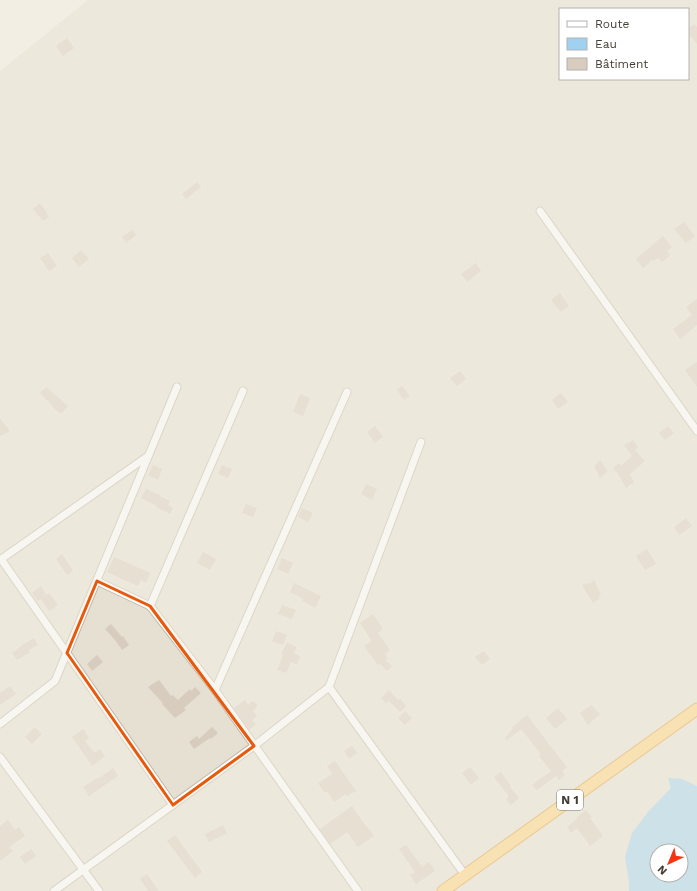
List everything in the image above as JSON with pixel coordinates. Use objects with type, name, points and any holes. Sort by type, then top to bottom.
[{"type":"highway","name":"N 1","points":[[443,891],[697,709]]},
{"type":"street","points":[[540,211],[697,431]]},
{"type":"street","points":[[0,724],[55,681],[177,387]]},
{"type":"street","points":[[150,606],[243,391]]},
{"type":"street","points":[[215,690],[347,392]]},
{"type":"street","points":[[54,891],[254,746],[329,687],[421,442]]},
{"type":"street","points":[[148,456],[1,560],[173,805]]},
{"type":"street","points":[[97,581],[150,606],[215,690],[358,891]]},
{"type":"street","points":[[329,687],[465,875]]},
{"type":"street","points":[[0,757],[99,891]]},
{"type":"highlighted area","points":[[97,581],[150,606],[254,746],[173,805],[67,653]]},
{"type":"shaded area","points":[[88,0],[697,0],[697,891],[0,891],[0,71]]},
{"type":"water","points":[[668,778],[682,779],[697,786],[697,891],[629,891],[625,857],[632,833],[648,812],[671,788]]},
{"type":"building","points":[[694,24],[697,27],[697,44],[689,34],[689,28]]},
{"type":"building","points":[[67,38],[74,48],[63,56],[56,46]]},
{"type":"building","points":[[197,182],[201,187],[186,199],[182,194]]},
{"type":"building","points":[[40,203],[49,217],[43,221],[33,209]]},
{"type":"building","points":[[684,222],[695,236],[686,243],[674,229]]},
{"type":"building","points":[[132,230],[136,235],[126,243],[122,237]]},
{"type":"building","points":[[663,236],[672,247],[667,251],[670,255],[662,262],[658,258],[653,261],[652,260],[643,268],[636,259]]},
{"type":"building","points":[[81,250],[89,259],[79,267],[72,258]]},
{"type":"building","points":[[48,253],[57,266],[49,271],[40,258]]},
{"type":"building","points":[[476,263],[481,271],[467,282],[461,274]]},
{"type":"building","points":[[560,293],[569,306],[561,312],[551,300]]},
{"type":"building","points":[[697,299],[697,325],[680,339],[673,329],[692,315],[686,307]]},
{"type":"building","points":[[697,362],[697,387],[685,370]]},
{"type":"building","points":[[460,371],[466,379],[457,386],[450,378]]},
{"type":"building","points":[[402,386],[410,396],[404,400],[397,390]]},
{"type":"building","points":[[46,387],[68,406],[61,414],[52,407],[53,406],[40,393]]},
{"type":"building","points":[[561,393],[568,402],[558,409],[552,400]]},
{"type":"building","points":[[300,394],[310,398],[303,416],[293,412]]},
{"type":"building","points":[[0,419],[10,431],[0,436]]},
{"type":"building","points":[[375,426],[383,437],[375,443],[367,432]]},
{"type":"building","points":[[668,426],[674,433],[665,440],[659,433]]},
{"type":"building","points":[[633,440],[638,447],[635,450],[645,461],[630,474],[634,482],[626,488],[622,479],[613,468],[619,463],[621,466],[632,456],[624,445]]},
{"type":"building","points":[[600,460],[608,471],[600,478],[594,466]]},
{"type":"building","points":[[153,465],[162,469],[158,480],[148,475]]},
{"type":"building","points":[[222,465],[232,469],[228,478],[218,474]]},
{"type":"building","points":[[366,484],[377,489],[372,500],[361,494]]},
{"type":"building","points":[[146,489],[170,501],[168,505],[173,508],[170,514],[141,498]]},
{"type":"building","points":[[246,504],[257,508],[253,517],[242,513]]},
{"type":"building","points":[[302,508],[313,513],[308,522],[298,517]]},
{"type":"building","points":[[686,518],[692,526],[679,535],[674,527]]},
{"type":"building","points":[[647,549],[656,564],[645,570],[636,556]]},
{"type":"building","points":[[203,552],[216,559],[210,570],[197,563]]},
{"type":"building","points":[[62,554],[73,571],[67,575],[56,559]]},
{"type":"building","points":[[114,557],[150,573],[146,583],[141,580],[138,586],[107,572]]},
{"type":"building","points":[[282,558],[293,563],[288,574],[277,569]]},
{"type":"building","points":[[594,580],[601,594],[599,596],[600,598],[593,603],[582,585],[588,583],[590,584]]},
{"type":"building","points":[[294,583],[321,596],[315,608],[290,592]]},
{"type":"building","points":[[41,586],[46,595],[49,593],[58,605],[49,611],[41,599],[38,601],[32,593]]},
{"type":"building","points":[[282,605],[296,610],[292,619],[278,614]]},
{"type":"building","points":[[373,614],[383,629],[378,633],[390,650],[385,654],[388,658],[385,660],[392,666],[387,671],[380,664],[378,665],[364,646],[372,641],[360,623]]},
{"type":"building","points":[[111,624],[122,637],[123,636],[129,645],[122,650],[105,629]]},
{"type":"building","points":[[276,631],[287,635],[283,645],[272,641]]},
{"type":"building","points":[[34,638],[38,645],[17,660],[12,653]]},
{"type":"building","points":[[287,642],[297,647],[294,653],[300,656],[297,665],[291,662],[286,673],[277,670],[283,655],[281,654]]},
{"type":"building","points":[[484,651],[490,659],[482,665],[475,657]]},
{"type":"building","points":[[97,655],[103,662],[92,671],[87,664]]},
{"type":"building","points":[[159,680],[171,696],[173,695],[178,700],[190,689],[191,691],[195,687],[201,693],[184,708],[186,710],[175,718],[148,687]]},
{"type":"building","points":[[10,686],[16,694],[0,705],[0,693]]},
{"type":"building","points":[[389,690],[406,706],[400,712],[389,701],[386,703],[381,698]]},
{"type":"building","points":[[245,700],[248,705],[252,701],[258,705],[253,711],[257,716],[252,720],[256,724],[249,730],[234,708]]},
{"type":"building","points":[[591,705],[600,714],[588,725],[580,713]]},
{"type":"building","points":[[558,708],[567,719],[555,729],[546,718]]},
{"type":"building","points":[[405,711],[412,718],[405,725],[398,718]]},
{"type":"building","points":[[527,715],[567,767],[562,771],[565,775],[559,780],[556,776],[537,790],[532,785],[551,771],[539,756],[541,754],[521,729],[507,740],[505,738],[513,728],[512,727]]},
{"type":"building","points":[[35,727],[42,734],[32,744],[25,737]]},
{"type":"building","points":[[212,727],[218,733],[194,749],[189,742],[197,736],[199,739]]},
{"type":"building","points":[[83,729],[89,738],[85,741],[95,753],[100,749],[105,756],[92,766],[72,737]]},
{"type":"building","points":[[352,746],[357,753],[349,759],[344,751]]},
{"type":"building","points":[[335,761],[356,791],[347,796],[346,794],[334,802],[327,791],[325,793],[318,783],[332,774],[327,766]]},
{"type":"building","points":[[470,767],[479,778],[471,785],[462,773]]},
{"type":"building","points":[[113,768],[118,776],[89,796],[83,787],[97,778],[98,779]]},
{"type":"building","points":[[501,772],[519,798],[511,805],[506,799],[509,796],[494,777]]},
{"type":"building","points":[[352,806],[374,836],[358,847],[347,832],[330,844],[320,829]]},
{"type":"building","points":[[586,810],[603,836],[590,846],[577,828],[571,833],[567,827]]},
{"type":"building","points":[[8,820],[15,830],[19,827],[25,836],[9,847],[13,851],[0,861],[0,826]]},
{"type":"building","points":[[223,825],[227,833],[209,842],[205,834]]},
{"type":"building","points":[[175,835],[202,872],[195,878],[167,841]]},
{"type":"building","points":[[406,845],[422,867],[429,862],[435,871],[416,884],[410,875],[415,872],[399,849]]},
{"type":"building","points":[[31,849],[36,856],[25,864],[20,857]]},
{"type":"building","points":[[147,874],[159,891],[148,891],[140,879]]}]
